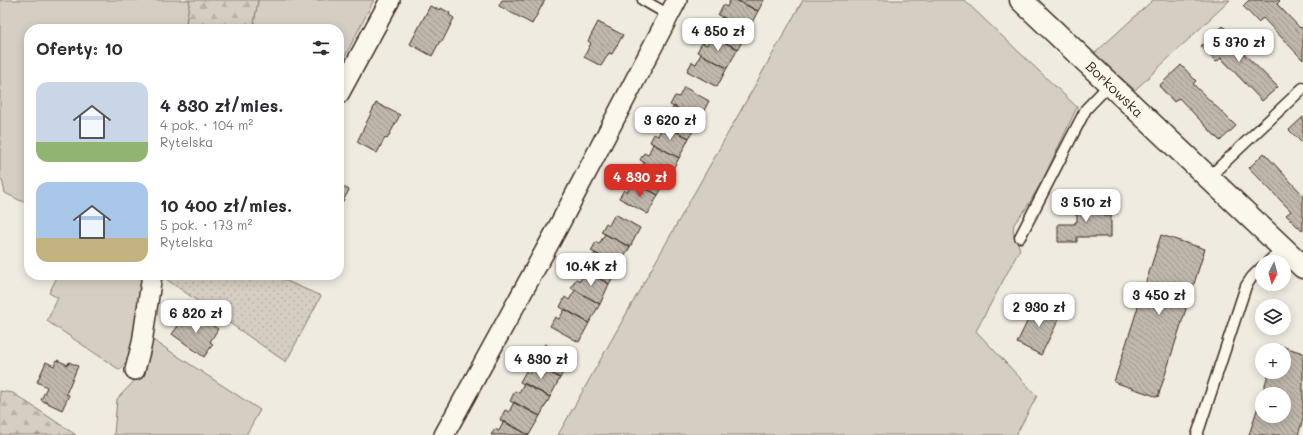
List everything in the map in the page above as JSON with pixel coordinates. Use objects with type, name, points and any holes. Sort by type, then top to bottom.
[{"type":"street","points":[[344,85],[390,0]]},
{"type":"street","name":"Borkowska","points":[[1020,0],[1208,178],[1275,255]]},
{"type":"street","points":[[444,435],[557,229],[673,8]]},
{"type":"street","name":"Borkowska","points":[[1291,262],[1303,267]]},
{"type":"street","points":[[135,370],[142,343],[151,280]]},
{"type":"lane","points":[[643,0],[673,8]]},
{"type":"lane","points":[[1020,237],[1086,108],[1110,84]]},
{"type":"lane","points":[[1208,178],[1303,88]]},
{"type":"lane","points":[[1197,435],[1246,286],[1255,274]]},
{"type":"green space","points":[[0,0],[190,0],[186,24],[24,24],[24,202],[5,193],[2,180],[0,178]]},
{"type":"green space","points":[[190,0],[258,0],[254,24],[186,24]]},
{"type":"green space","points":[[258,0],[374,0],[344,58],[344,24],[254,24]]},
{"type":"green space","points":[[803,0],[964,0],[1077,107],[1044,178],[1025,210],[1014,224],[1013,232],[1020,249],[976,331],[1037,396],[1016,435],[558,435]]},
{"type":"green space","points":[[1153,0],[1230,0],[1135,90],[1094,54]]},
{"type":"green space","points":[[56,280],[143,280],[131,355],[120,370],[47,321],[58,298],[49,293]]},
{"type":"green space","points":[[167,280],[284,280],[321,296],[286,362]]},
{"type":"green space","points":[[153,340],[260,410],[246,435],[114,435],[117,399],[140,375]]},
{"type":"green space","points":[[0,391],[13,393],[76,435],[0,435]]},
{"type":"building","points":[[502,0],[545,0],[532,24],[499,6]]},
{"type":"building","points":[[730,0],[736,0],[758,11],[748,30],[718,15],[723,5],[727,7]]},
{"type":"building","points":[[736,0],[764,0],[758,11]]},
{"type":"building","points":[[1249,0],[1280,1],[1277,4],[1300,28],[1301,27],[1303,29],[1303,60],[1263,18],[1258,22],[1243,6]]},
{"type":"building","points":[[430,6],[440,10],[441,8],[450,13],[449,15],[454,18],[442,42],[440,41],[432,56],[410,44]]},
{"type":"building","points":[[722,17],[748,30],[738,49],[707,34],[713,24],[717,26]]},
{"type":"building","points":[[598,22],[623,35],[612,54],[609,53],[601,66],[584,57],[591,43],[588,41]]},
{"type":"building","points":[[1223,26],[1238,42],[1235,45],[1278,87],[1262,101],[1221,58],[1216,62],[1201,46]]},
{"type":"building","points":[[711,36],[738,49],[727,68],[697,52],[702,43],[707,45]]},
{"type":"building","points":[[701,54],[727,68],[717,87],[687,71],[692,62],[696,64]]},
{"type":"building","points":[[1181,65],[1196,81],[1193,84],[1236,126],[1220,141],[1179,98],[1174,102],[1159,86]]},
{"type":"building","points":[[684,87],[709,101],[699,120],[670,105],[675,96],[679,97]]},
{"type":"building","points":[[376,103],[400,115],[387,139],[385,138],[377,153],[357,142]]},
{"type":"building","points":[[674,106],[699,120],[689,138],[660,123],[665,114],[668,116]]},
{"type":"building","points":[[1303,117],[1303,144],[1289,130]]},
{"type":"building","points":[[663,125],[689,138],[679,158],[650,142],[654,134],[658,136]]},
{"type":"building","points":[[653,144],[679,158],[669,176],[640,160],[644,153],[648,155]]},
{"type":"building","points":[[1264,153],[1303,195],[1302,231],[1286,215],[1291,211],[1249,168]]},
{"type":"building","points":[[644,162],[669,176],[658,195],[630,180],[634,171],[638,173]]},
{"type":"building","points":[[634,182],[658,195],[648,214],[619,198],[624,190],[627,192]]},
{"type":"building","points":[[344,187],[349,190],[344,199]]},
{"type":"building","points":[[1075,200],[1096,200],[1096,208],[1100,210],[1103,216],[1111,216],[1111,237],[1077,237],[1077,242],[1058,242],[1058,224],[1075,224],[1075,222],[1077,222],[1077,215],[1075,215]]},
{"type":"building","points":[[615,214],[640,228],[630,247],[601,232],[606,223],[609,225]]},
{"type":"building","points":[[605,234],[630,247],[619,266],[591,251],[596,242],[599,244]]},
{"type":"building","points":[[1161,235],[1205,249],[1158,397],[1114,382]]},
{"type":"building","points":[[595,253],[619,266],[609,284],[581,269],[586,260],[590,262]]},
{"type":"building","points":[[586,271],[609,284],[600,304],[571,288],[576,279],[580,281]]},
{"type":"building","points":[[575,290],[600,304],[589,323],[560,307],[565,297],[569,300]]},
{"type":"building","points":[[1037,301],[1062,313],[1041,355],[1017,343]]},
{"type":"building","points":[[565,309],[589,323],[579,342],[550,326],[555,317],[559,319]]},
{"type":"building","points":[[193,312],[218,329],[210,342],[213,344],[204,357],[172,334],[181,322],[184,324]]},
{"type":"building","points":[[545,344],[571,358],[560,378],[531,362],[536,352],[540,355]]},
{"type":"building","points":[[1291,349],[1303,353],[1303,419],[1298,435],[1249,435],[1255,416],[1255,423],[1291,423],[1291,387],[1264,387],[1267,379],[1291,379]]},
{"type":"building","points":[[57,360],[68,365],[69,362],[78,366],[66,394],[69,395],[62,410],[41,400],[47,387],[37,382],[46,362],[54,366]]},
{"type":"building","points":[[535,364],[560,378],[550,397],[520,382],[526,371],[529,374]]},
{"type":"building","points":[[524,383],[550,397],[540,416],[510,401],[515,391],[519,393]]},
{"type":"building","points":[[514,402],[540,416],[529,435],[500,420],[505,410],[509,412]]},
{"type":"building","points":[[504,421],[529,435],[491,435],[495,429],[499,431]]}]
